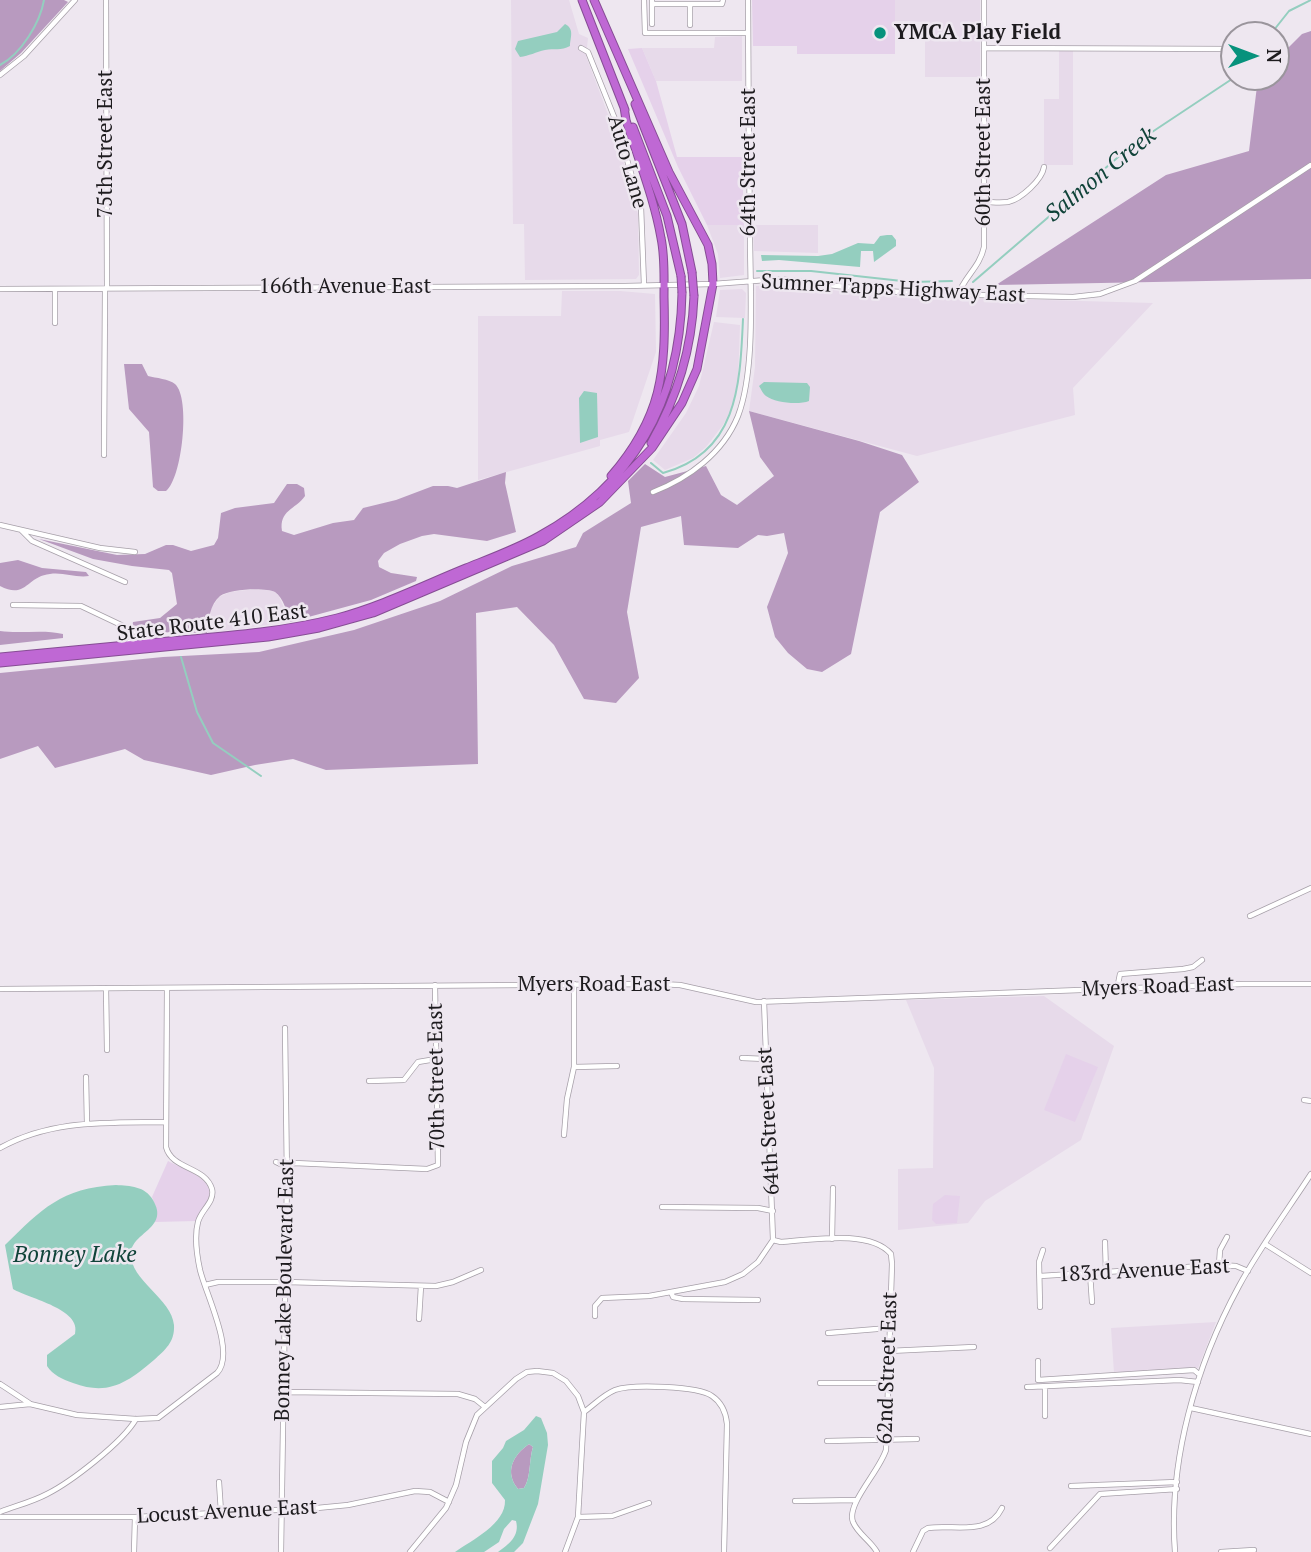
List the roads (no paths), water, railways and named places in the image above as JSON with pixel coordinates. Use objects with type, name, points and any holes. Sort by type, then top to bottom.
[{"type":"highway","points":[[490,558],[538,537],[580,509],[610,483],[641,447],[660,409],[670,378],[680,326],[681,276],[667,216],[582,0]]},
{"type":"highway","points":[[594,0],[670,189],[682,224],[692,272],[694,296],[690,339],[680,382],[656,435],[635,466]]},
{"type":"highway","points":[[461,574],[530,548],[600,502],[662,435],[693,381],[700,358],[713,285],[708,245],[669,172],[594,0]]},
{"type":"highway","points":[[461,574],[541,532],[574,509],[612,475],[630,452],[652,410],[663,372],[664,284],[661,237],[624,107]]},
{"type":"highway","name":"State Route 410 East","points":[[0,657],[270,631],[364,610],[461,574]]},
{"type":"highway","name":"State Route 410 East","points":[[0,663],[235,641],[307,631],[373,613],[461,574]]},
{"type":"street","points":[[0,75],[24,57],[75,0]]},
{"type":"street","name":"75th Street East","points":[[104,455],[106,0]]},
{"type":"street","points":[[644,0],[645,33],[748,33]]},
{"type":"street","points":[[652,24],[652,2],[722,4],[723,0]]},
{"type":"street","name":"64th Street East","points":[[653,492],[677,482],[699,467],[718,448],[737,418],[745,390],[750,281],[748,0]]},
{"type":"street","name":"60th Street East","points":[[958,295],[962,283],[978,265],[984,251],[984,0]]},
{"type":"street","points":[[690,4],[690,25]]},
{"type":"street","name":"Auto Lane","points":[[581,48],[588,52],[612,110],[641,207],[644,285]]},
{"type":"street","points":[[984,48],[1220,49]]},
{"type":"street","name":"Sumner Tapps Highway East","points":[[689,284],[713,285],[791,279],[870,290],[958,295],[1095,295],[1141,277],[1311,164]]},
{"type":"street","points":[[984,202],[1006,202],[1015,199],[1040,178],[1044,167]]},
{"type":"street","name":"166th Avenue East","points":[[0,289],[689,284]]},
{"type":"street","points":[[55,289],[55,323]]},
{"type":"street","points":[[0,525],[100,548],[135,552]]},
{"type":"street","points":[[20,530],[32,541],[125,582]]},
{"type":"street","points":[[13,605],[80,606],[155,642]]},
{"type":"street","points":[[112,646],[132,642],[138,633]]},
{"type":"street","points":[[1250,916],[1311,888]]},
{"type":"street","points":[[1117,989],[1118,976],[1183,970],[1202,960]]},
{"type":"street","points":[[564,1135],[567,1099],[574,1067],[574,984]]},
{"type":"street","name":"Myers Road East","points":[[0,989],[680,985],[736,999],[764,1002],[1311,984]]},
{"type":"street","name":"70th Street East","points":[[286,1167],[294,1163],[427,1169],[436,1167],[439,1158],[435,985]]},
{"type":"street","points":[[106,988],[107,1050]]},
{"type":"street","points":[[0,1407],[30,1404],[77,1415],[136,1419],[163,1416],[222,1366],[224,1352],[198,1260],[197,1228],[201,1215],[212,1198],[212,1189],[205,1178],[169,1156],[166,1147],[167,988]]},
{"type":"street","name":"64th Street East","points":[[764,1002],[773,1240]]},
{"type":"street","name":"Bonney Lake Boulevard East","points":[[281,1552],[286,1282],[285,1028]]},
{"type":"street","points":[[742,1058],[766,1059]]},
{"type":"street","points":[[369,1081],[402,1080],[418,1062],[436,1059]]},
{"type":"street","points":[[574,1067],[617,1066]]},
{"type":"street","points":[[86,1077],[87,1124]]},
{"type":"street","points":[[1304,1100],[1311,1101]]},
{"type":"street","points":[[0,1148],[41,1130],[87,1124],[166,1122]]},
{"type":"street","points":[[276,1162],[286,1167]]},
{"type":"street","points":[[1175,1552],[1177,1482],[1200,1375],[1222,1320],[1248,1271],[1311,1174]]},
{"type":"street","points":[[595,1316],[594,1309],[599,1300],[606,1297],[649,1296],[711,1286],[737,1278],[758,1262],[773,1240],[782,1242],[832,1239],[833,1188]]},
{"type":"street","points":[[662,1207],[758,1208],[773,1211]]},
{"type":"street","points":[[1219,1265],[1220,1250],[1227,1237]]},
{"type":"street","name":"62nd Street East","points":[[832,1239],[869,1241],[888,1251],[892,1264],[887,1440],[876,1472],[856,1500]]},
{"type":"street","points":[[1105,1242],[1106,1272]]},
{"type":"street","points":[[1265,1244],[1311,1273]]},
{"type":"street","points":[[1040,1307],[1039,1262],[1043,1250]]},
{"type":"street","name":"183rd Avenue East","points":[[1040,1276],[1219,1265],[1236,1265],[1248,1271]]},
{"type":"street","points":[[205,1285],[218,1282],[286,1282],[421,1286],[448,1284],[481,1270]]},
{"type":"street","points":[[1090,1273],[1092,1302]]},
{"type":"street","points":[[419,1318],[421,1286]]},
{"type":"street","points":[[671,1292],[673,1297],[683,1299],[758,1300]]},
{"type":"street","points":[[828,1333],[889,1328]]},
{"type":"street","points":[[889,1350],[974,1347],[889,1350]]},
{"type":"street","points":[[1038,1361],[1038,1380],[1194,1370],[1200,1375]]},
{"type":"street","points":[[410,1552],[439,1519],[449,1502],[472,1424],[485,1407],[523,1374],[544,1371],[556,1375],[569,1385],[578,1395],[584,1412],[578,1517],[565,1552]]},
{"type":"street","points":[[1027,1387],[1179,1380],[1198,1382]]},
{"type":"street","points":[[820,1383],[888,1383]]},
{"type":"street","points":[[0,1384],[30,1404]]},
{"type":"street","points":[[1045,1387],[1045,1416]]},
{"type":"street","points":[[584,1412],[606,1395],[625,1388],[696,1390],[709,1394],[717,1401],[727,1424],[724,1552]]},
{"type":"street","points":[[284,1392],[458,1394],[475,1399],[485,1407]]},
{"type":"street","points":[[1191,1408],[1311,1434]]},
{"type":"street","points":[[0,1514],[51,1492],[110,1449],[131,1428],[136,1419]]},
{"type":"street","points":[[827,1441],[917,1439]]},
{"type":"street","points":[[219,1482],[221,1512]]},
{"type":"street","points":[[1071,1486],[1177,1482]]},
{"type":"street","points":[[1050,1548],[1100,1493],[1177,1489]]},
{"type":"street","name":"Locust Avenue East","points":[[0,1514],[135,1517],[342,1506],[415,1491],[430,1492],[449,1502]]},
{"type":"street","points":[[795,1501],[856,1500],[852,1511],[854,1525],[877,1552]]},
{"type":"street","points":[[578,1517],[612,1516],[649,1503]]},
{"type":"street","points":[[913,1552],[923,1531],[928,1528],[982,1527],[991,1523],[1002,1508]]},
{"type":"street","points":[[134,1552],[135,1517]]},
{"type":"street","points":[[1221,1552],[1254,1550]]},
{"type":"water","points":[[565,24],[571,31],[570,46],[520,57],[515,49],[518,41],[557,32]]},
{"type":"water","points":[[892,235],[896,246],[874,262],[873,251],[861,251],[860,267],[762,261],[761,255],[832,254],[858,243],[874,244],[880,236]]},
{"type":"water","points":[[764,382],[807,383],[810,387],[809,401],[787,403],[770,398],[759,386]]},
{"type":"water","points":[[584,391],[597,393],[598,437],[580,443],[579,398]]},
{"type":"water","name":"Bonney Lake","points":[[116,1185],[146,1192],[157,1210],[154,1224],[133,1247],[132,1263],[172,1316],[174,1331],[165,1349],[126,1381],[107,1388],[85,1387],[65,1380],[47,1366],[47,1355],[75,1334],[75,1325],[63,1311],[13,1289],[5,1245],[42,1211],[66,1196],[97,1187]]},
{"type":"water","points":[[536,1416],[541,1418],[548,1445],[538,1504],[523,1543],[514,1552],[498,1552],[510,1543],[515,1535],[516,1521],[512,1520],[504,1529],[499,1542],[484,1552],[455,1552],[487,1530],[500,1517],[505,1500],[492,1483],[492,1461],[506,1441],[524,1430]],"holes":[[[529,1444],[533,1447],[526,1484],[524,1488],[518,1489],[512,1476],[512,1464],[523,1448]]]},
{"type":"waterway","points":[[0,65],[22,46],[38,18],[44,0]]},
{"type":"waterway","name":"Salmon Creek","points":[[1281,21],[1289,11],[1311,0]]},
{"type":"waterway","name":"Salmon Creek","points":[[973,282],[1131,146],[1220,87]]},
{"type":"waterway","name":"Salmon Creek","points":[[757,271],[811,271],[911,282],[952,281]]},
{"type":"waterway","name":"Salmon Creek","points":[[651,463],[663,473],[688,463],[707,450],[720,433],[730,413],[736,391],[743,319]]},
{"type":"waterway","name":"Salmon Creek","points":[[181,657],[197,712],[213,743],[261,776]]},
{"type":"place","name":"YMCA Play Field","points":[[880,33]]}]
